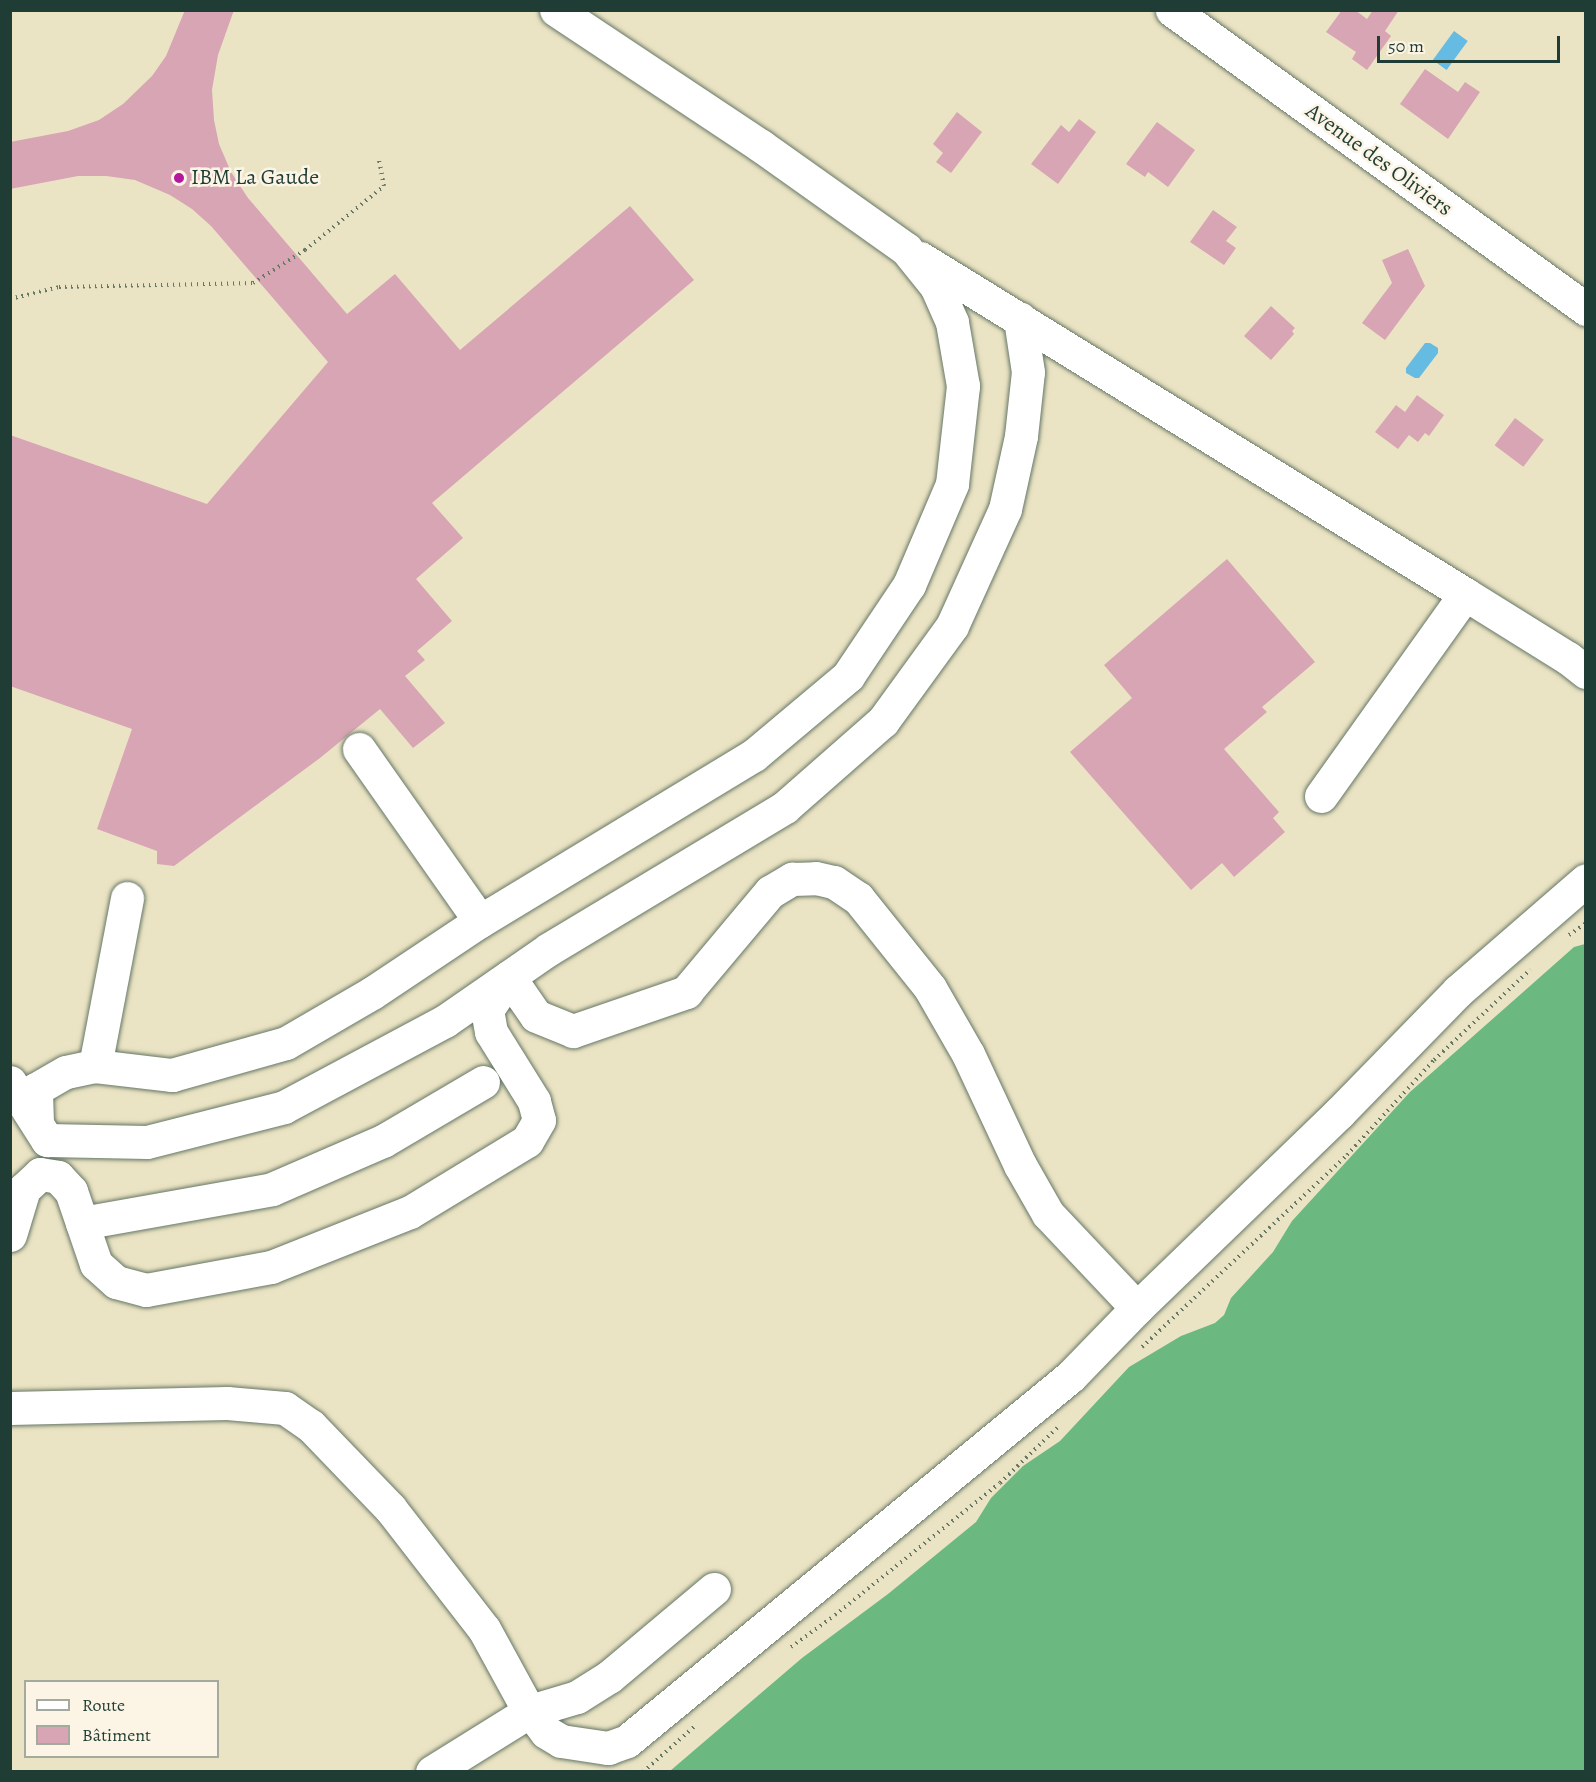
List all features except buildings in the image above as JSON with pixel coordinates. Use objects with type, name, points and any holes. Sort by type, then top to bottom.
[{"type":"street","points":[[556,10],[761,146],[906,249],[1568,658],[1586,672]]},
{"type":"street","name":"Avenue des Oliviers","points":[[1172,10],[1586,309]]},
{"type":"street","points":[[37,1122],[36,1089],[66,1072],[95,1066],[172,1075],[286,1043],[372,993],[480,921],[754,755],[849,676],[909,585],[952,484],[963,386],[952,322],[936,286],[906,249]]},
{"type":"street","points":[[10,1082],[47,1140],[147,1142],[284,1107],[445,1021],[549,949],[785,807],[884,722],[952,626],[1005,509],[1021,436],[1028,372],[1020,319]]},
{"type":"street","points":[[1321,796],[1465,594]]},
{"type":"street","points":[[359,749],[480,921]]},
{"type":"street","points":[[509,977],[536,1016],[573,1031],[686,993],[770,892],[792,879],[816,878],[834,882],[858,898],[930,988],[968,1054],[1020,1165],[1048,1214],[1137,1308]]},
{"type":"street","points":[[12,1404],[227,1403],[285,1408],[311,1426],[390,1508],[484,1629],[530,1711],[546,1732],[561,1741],[608,1748],[627,1741],[1071,1376],[1137,1308],[1339,1113],[1458,992],[1586,880]]},
{"type":"street","points":[[95,1066],[127,898]]},
{"type":"street","points":[[10,1235],[24,1190],[40,1174],[58,1177],[71,1191],[96,1264],[116,1282],[146,1290],[270,1267],[410,1212],[527,1141],[539,1120],[534,1101],[491,1032],[487,1010],[509,977]]},
{"type":"street","points":[[82,1223],[272,1189],[383,1141],[483,1082]]},
{"type":"street","points":[[432,1772],[530,1711],[576,1697],[609,1677],[714,1589]]},
{"type":"path","points":[[10,299],[59,286],[253,283],[305,250],[384,186],[379,160]]},
{"type":"green space","points":[[1585,944],[1585,1771],[670,1771],[802,1658],[888,1594],[976,1522],[991,1498],[1023,1466],[1060,1441],[1129,1367],[1181,1336],[1215,1323],[1224,1315],[1231,1298],[1273,1252],[1292,1221],[1410,1092],[1574,947]]},
{"type":"water","points":[[1454,31],[1468,41],[1447,70],[1433,60]]},
{"type":"water","points":[[1425,343],[1438,348],[1438,353],[1419,378],[1415,378],[1406,373],[1406,368]]},
{"type":"place","name":"IBM La Gaude","points":[[179,178]]}]
